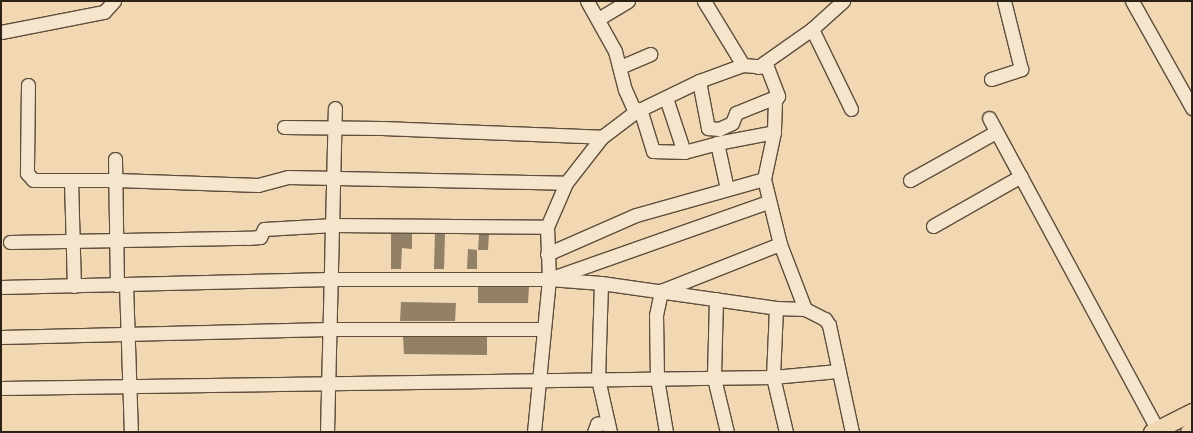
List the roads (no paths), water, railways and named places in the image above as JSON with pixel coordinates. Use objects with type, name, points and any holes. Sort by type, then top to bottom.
[{"type":"main road","points":[[1155,431],[1192,412]]},
{"type":"street","points":[[1,32],[104,12],[114,1]]},
{"type":"street","points":[[587,1],[615,51],[625,90],[638,110],[653,151],[684,152],[717,142],[774,132]]},
{"type":"street","points":[[598,19],[628,1]]},
{"type":"street","points":[[704,1],[743,65]]},
{"type":"street","points":[[758,66],[812,29],[843,1]]},
{"type":"street","points":[[991,79],[1021,69],[1004,1]]},
{"type":"street","points":[[1132,1],[1192,108]]},
{"type":"street","points":[[812,29],[851,108]]},
{"type":"street","points":[[620,68],[650,54]]},
{"type":"street","points":[[534,432],[543,329],[550,279],[547,254],[547,227],[566,183],[602,137],[638,110],[699,81],[743,65],[767,67],[778,96]]},
{"type":"street","points":[[699,81],[708,128],[719,129],[732,123],[736,113],[778,96]]},
{"type":"street","points":[[28,85],[27,173],[33,180],[116,180],[258,185],[288,177],[566,183]]},
{"type":"street","points":[[778,96],[775,101],[774,132],[764,179],[768,202],[780,244],[805,309]]},
{"type":"street","points":[[666,98],[684,152]]},
{"type":"street","points":[[327,432],[330,279],[334,225],[335,108]]},
{"type":"street","points":[[989,118],[1155,431]]},
{"type":"street","points":[[284,127],[602,137]]},
{"type":"street","points":[[910,180],[996,132]]},
{"type":"street","points":[[717,142],[726,189]]},
{"type":"street","points":[[115,159],[115,240],[126,333],[131,432]]},
{"type":"street","points":[[933,226],[1021,176]]},
{"type":"street","points":[[547,254],[636,215],[764,179]]},
{"type":"street","points":[[71,180],[74,286]]},
{"type":"street","points":[[550,279],[768,202]]},
{"type":"street","points":[[10,242],[248,238],[260,237],[264,229],[334,225],[547,227]]},
{"type":"street","points":[[661,292],[780,244]]},
{"type":"street","points":[[1,287],[330,279],[550,279],[601,283],[776,308],[805,309],[825,319],[852,432]]},
{"type":"street","points":[[594,432],[597,424],[609,427],[598,379],[601,283]]},
{"type":"street","points":[[661,292],[656,315],[657,378],[666,432]]},
{"type":"street","points":[[716,299],[714,378],[727,432]]},
{"type":"street","points":[[776,308],[774,377],[786,432]]},
{"type":"street","points":[[1,337],[329,329],[543,329]]},
{"type":"street","points":[[1,388],[774,377],[838,371]]}]
